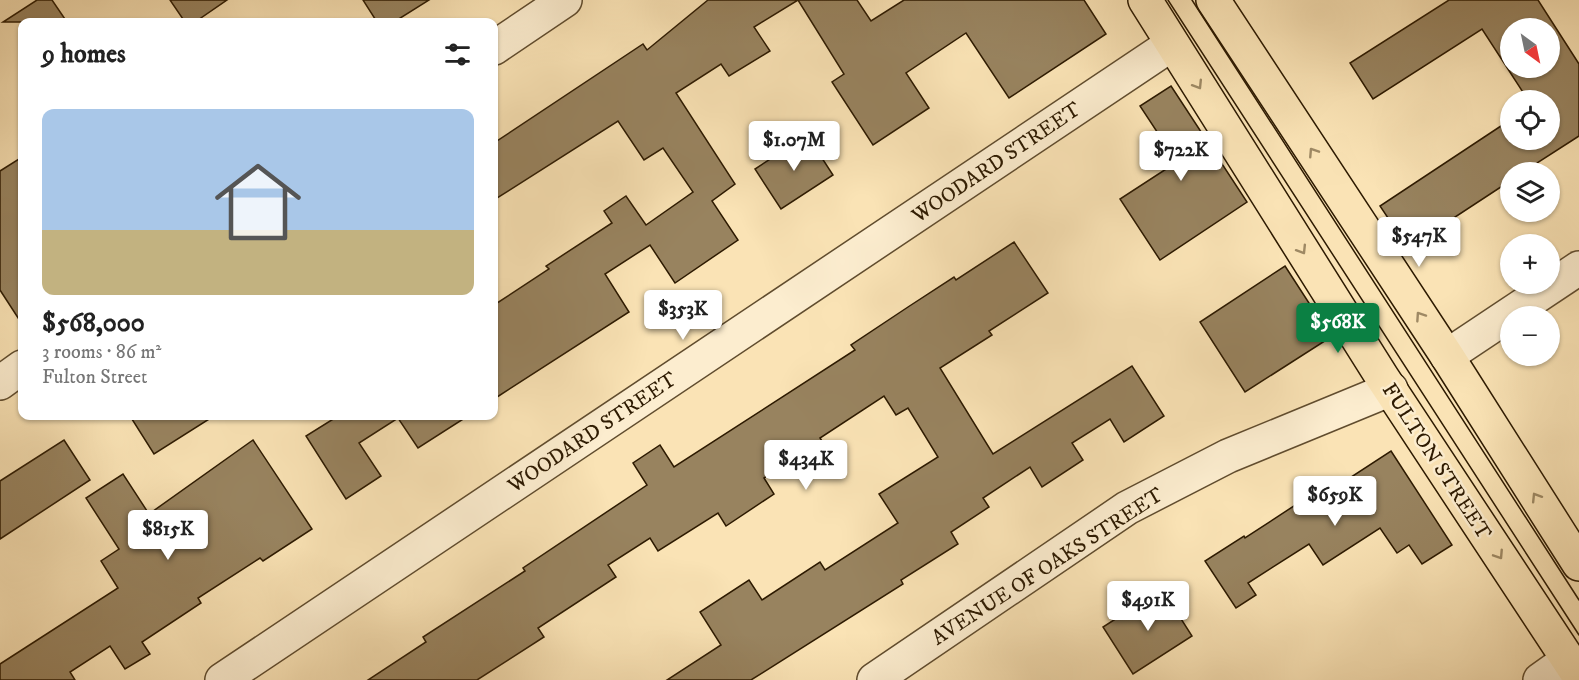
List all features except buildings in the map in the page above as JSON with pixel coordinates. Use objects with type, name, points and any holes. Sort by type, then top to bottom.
[{"type":"main road","name":"FULTON STREET","points":[[1145,0],[1391,389],[1574,668]]},
{"type":"main road","points":[[1213,0],[1447,356],[1579,564]]},
{"type":"street","points":[[498,45],[565,0]]},
{"type":"street","name":"WOODARD STREET","points":[[222,680],[1172,44]]},
{"type":"street","points":[[1447,356],[1579,268]]},
{"type":"street","points":[[0,382],[18,370]]},
{"type":"street","name":"AVENUE OF OAKS STREET","points":[[874,680],[1128,508],[1228,456],[1391,389]]},
{"type":"street","points":[[1540,680],[1574,668]]},
{"type":"tram line","points":[[1168,0],[1579,635]]},
{"type":"tram line","points":[[1192,0],[1579,600]]}]
